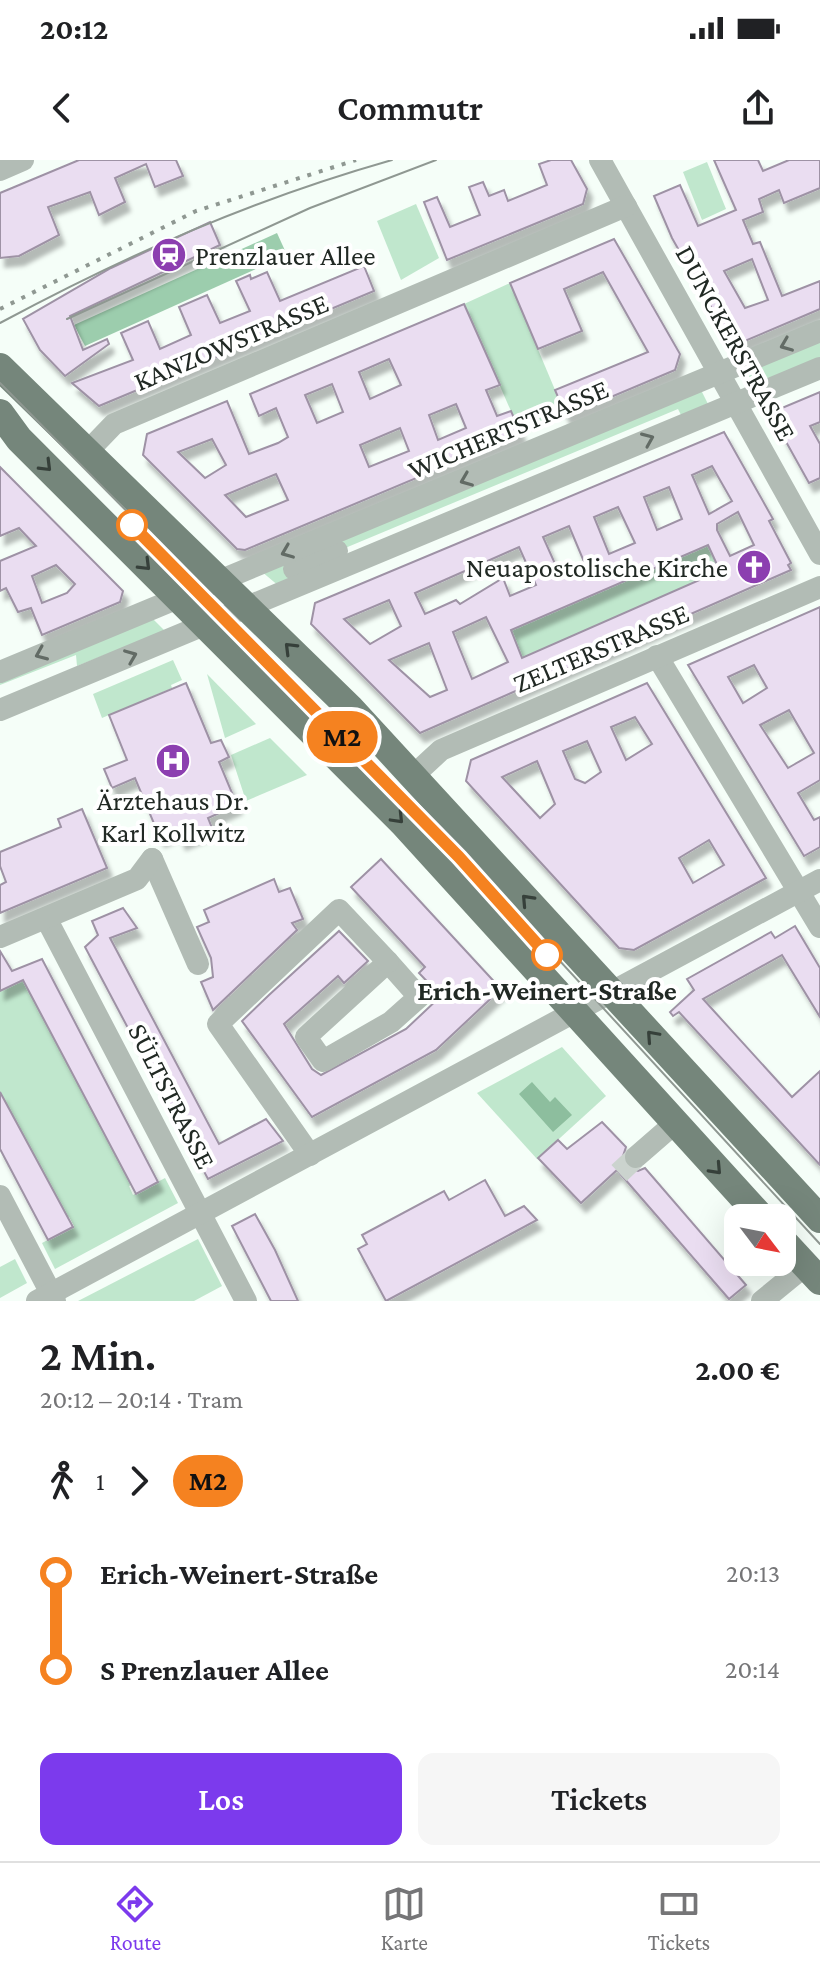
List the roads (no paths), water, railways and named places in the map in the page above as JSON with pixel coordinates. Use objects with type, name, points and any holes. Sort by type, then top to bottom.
[{"type":"main road","points":[[1,368],[249,608],[413,776],[820,1219]]},
{"type":"main road","points":[[0,413],[19,439],[403,823],[749,1204]]},
{"type":"main road","points":[[796,1255],[813,1273]]},
{"type":"street","points":[[0,170],[23,160]]},
{"type":"street","name":"DUNCKERSTRASSE","points":[[600,160],[820,554]]},
{"type":"street","name":"KANZOWSTRASSE","points":[[89,450],[114,424],[626,206]]},
{"type":"street","name":"WICHERTSTRASSE","points":[[0,672],[176,596],[539,451],[820,331]]},
{"type":"street","points":[[0,710],[820,368]]},
{"type":"street","points":[[294,569],[337,551]]},
{"type":"street","name":"ZELTERSTRASSE","points":[[413,776],[441,750],[820,587]]},
{"type":"street","points":[[657,656],[820,927]]},
{"type":"street","points":[[0,937],[137,879],[152,859],[198,964]]},
{"type":"street","points":[[0,1196],[48,1299],[199,1213],[820,880]]},
{"type":"street","points":[[310,1155],[218,1024],[339,910],[388,962],[419,997],[391,1022],[323,1061],[306,1037],[388,962]]},
{"type":"street","name":"SÜLTSTRASSE","points":[[46,918],[246,1301]]},
{"type":"street","points":[[636,1157],[674,1124]]},
{"type":"street","points":[[762,1301],[813,1273]]},
{"type":"tunnel","points":[[619,1173],[636,1157]]},
{"type":"tram line","points":[[0,323],[96,274],[240,211],[392,160]]},
{"type":"tram line","points":[[67,319],[310,208],[436,160]]},
{"type":"tram line","points":[[0,383],[411,799],[820,1244]]},
{"type":"tram line","name":"M2","points":[[132,525],[459,857],[547,955]]},
{"type":"railway","points":[[0,309],[196,211],[356,160]]},
{"type":"place","name":"Prenzlauer Allee","points":[[169,255]]},
{"type":"place","name":"Neuapostolische Kirche","points":[[754,567]]},
{"type":"place","name":"Ärztehaus Dr. Karl Kollwitz","points":[[173,761]]},
{"type":"place","name":"Erich-Weinert-Straße","points":[[547,955]]}]
